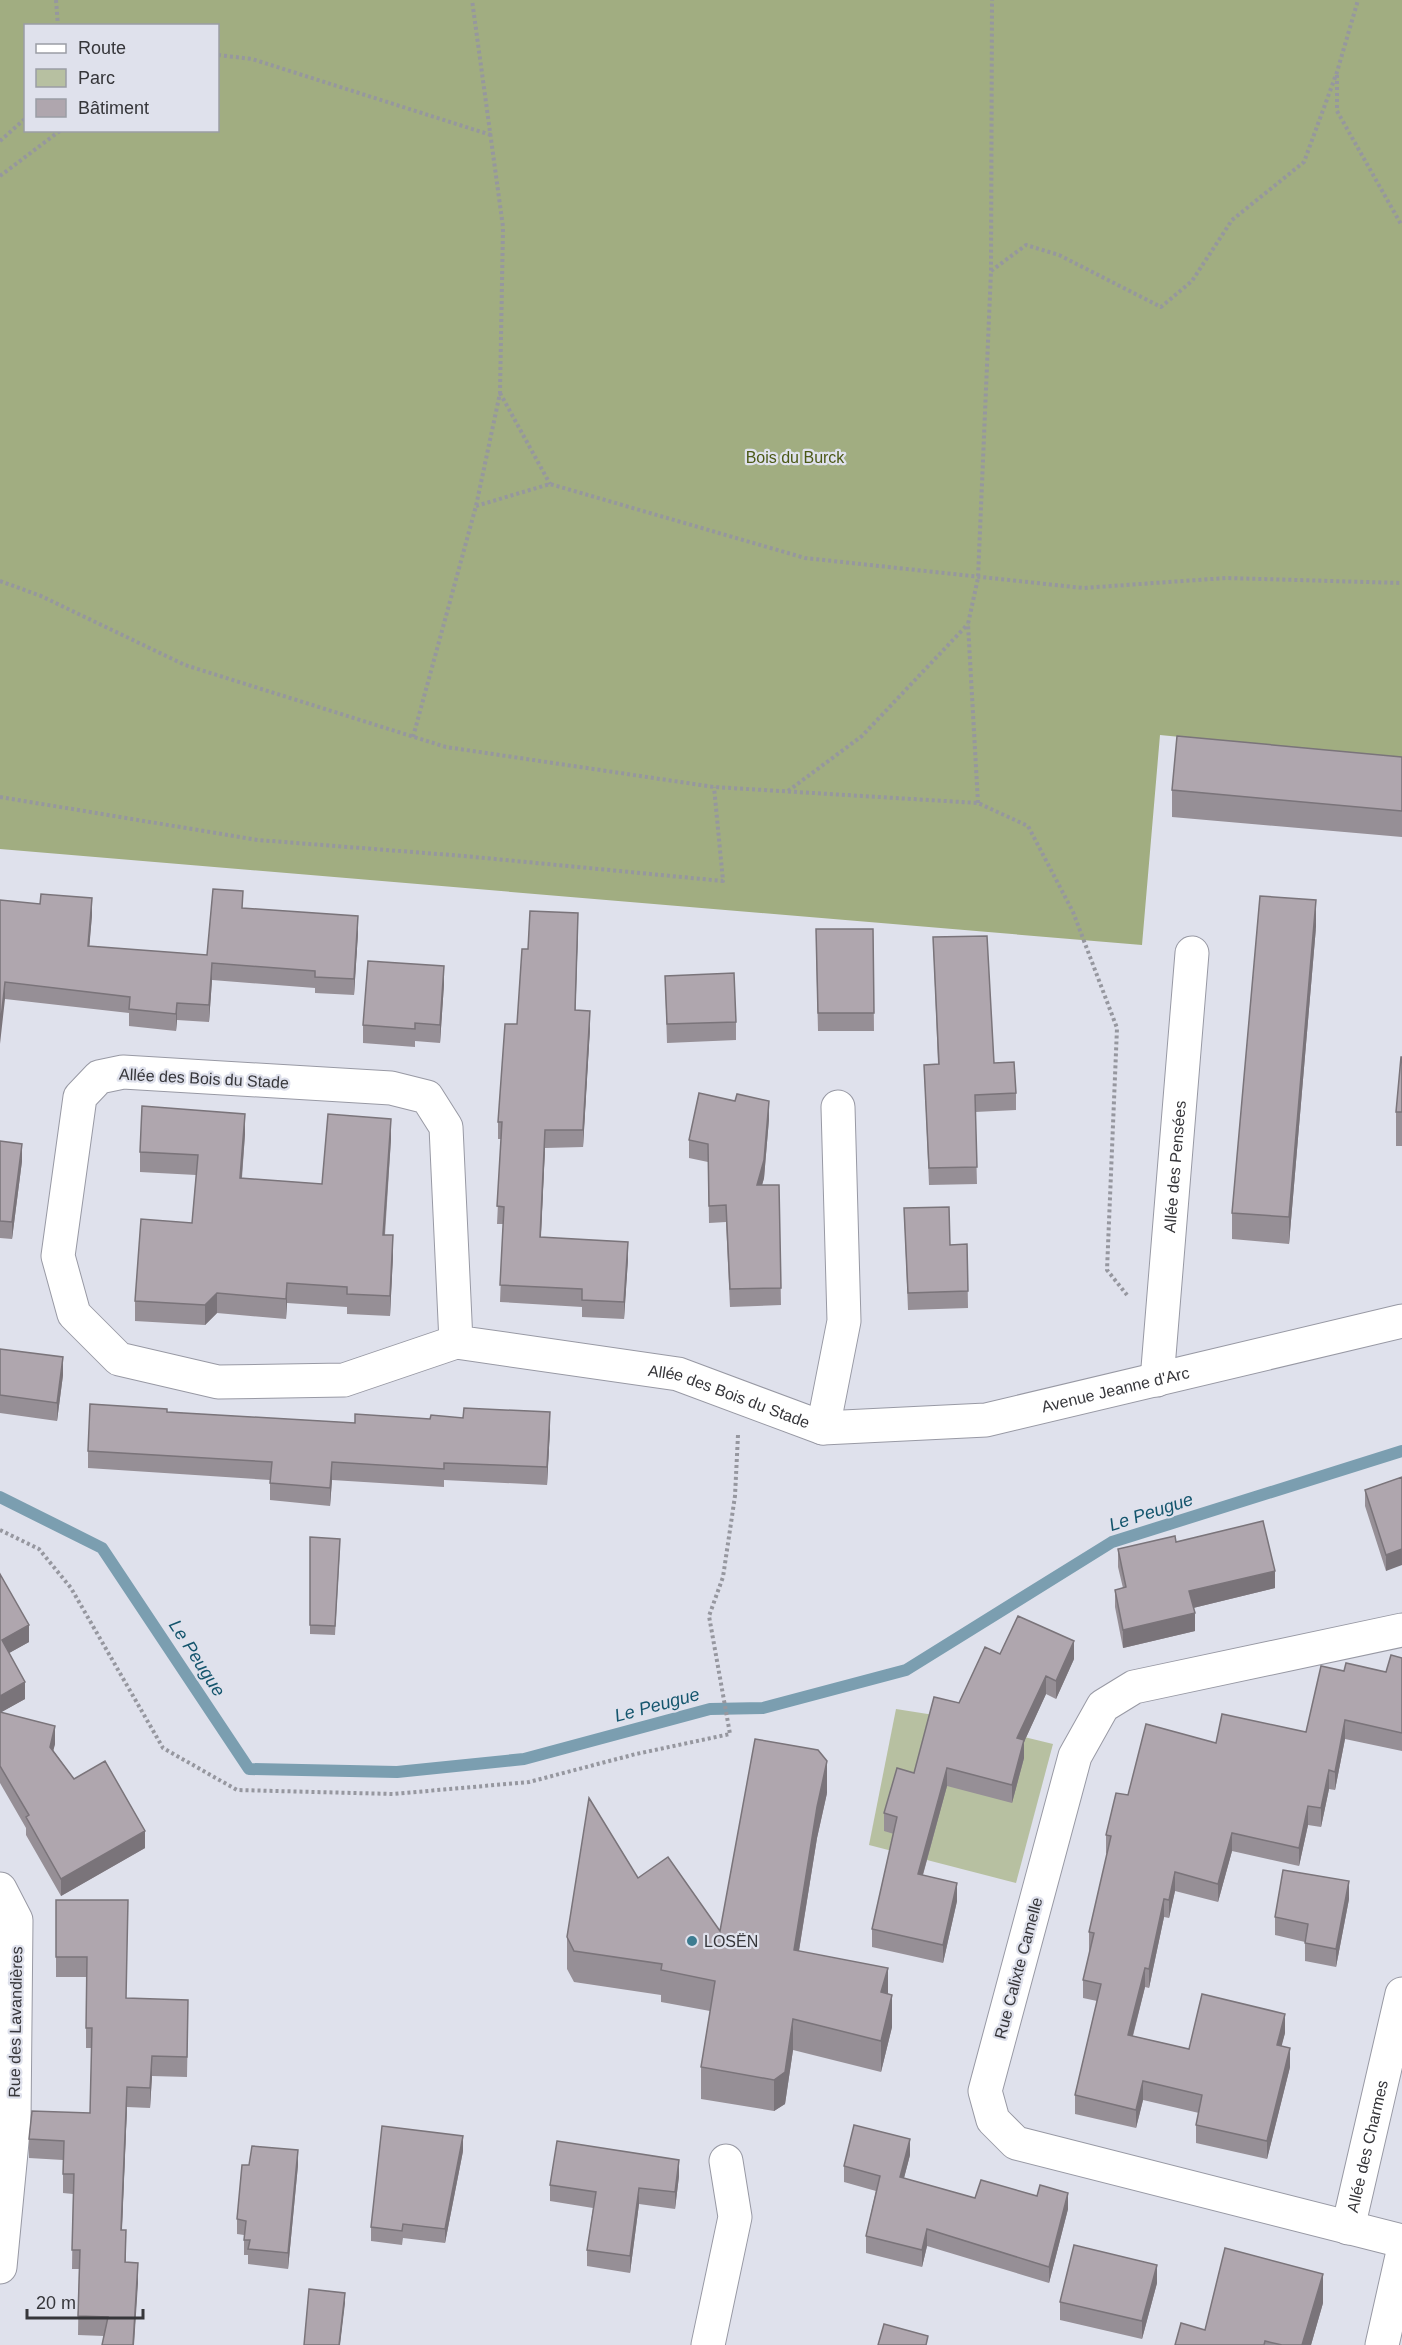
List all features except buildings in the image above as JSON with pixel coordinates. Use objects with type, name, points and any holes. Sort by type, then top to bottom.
[{"type":"street","name":"Allée des Pensées","points":[[1157,1380],[1192,953]]},
{"type":"street","name":"Allée des Bois du Stade","points":[[456,1342],[446,1127],[427,1097],[391,1088],[123,1072],[99,1077],[80,1097],[58,1256],[74,1314],[119,1359],[218,1382],[344,1380],[456,1342],[678,1374],[823,1428],[844,1321],[838,1107]]},
{"type":"street","name":"Avenue Jeanne d'Arc","points":[[823,1428],[986,1420],[1402,1321]]},
{"type":"street","name":"Rue Calixte Camelle","points":[[1402,1630],[1134,1687],[1103,1706],[1075,1756],[985,2091],[993,2120],[1016,2143],[1402,2241]]},
{"type":"street","name":"Rue des Lavandières","points":[[0,1889],[16,1920],[0,2267]]},
{"type":"street","name":"Allée des Charmes","points":[[1348,2228],[1396,2044],[1402,1994]]},
{"type":"street","points":[[708,2345],[735,2217],[726,2162]]},
{"type":"street","points":[[1382,2345],[1402,2256]]},
{"type":"path","points":[[56,0],[58,24]]},
{"type":"path","points":[[413,737],[476,506],[500,393],[503,227],[472,0]]},
{"type":"path","points":[[978,803],[968,624],[978,578],[992,272],[992,0]]},
{"type":"path","points":[[992,272],[1026,245],[1059,255],[1161,307],[1192,281],[1232,220],[1304,162],[1336,72],[1358,0]]},
{"type":"path","points":[[219,55],[252,59],[491,135]]},
{"type":"path","points":[[1336,72],[1337,111],[1402,226]]},
{"type":"path","points":[[0,141],[24,120]]},
{"type":"path","points":[[0,176],[58,132]]},
{"type":"path","points":[[500,393],[550,484]]},
{"type":"path","points":[[476,506],[550,484],[805,558],[1083,588],[1226,578],[1402,584]]},
{"type":"path","points":[[0,581],[41,596],[184,665],[446,747],[714,787],[978,803],[1028,826],[1073,912],[1117,1028],[1107,1270],[1138,1309],[1162,1314]]},
{"type":"path","points":[[787,791],[862,736],[968,624]]},
{"type":"path","points":[[0,797],[258,840],[464,856],[723,881],[714,787]]},
{"type":"path","points":[[0,1530],[39,1549],[71,1588],[164,1748],[237,1790],[393,1794],[529,1782],[636,1754],[730,1734],[709,1616],[723,1577],[735,1497],[739,1397]]},
{"type":"green space","name":"Bois du Burck","points":[[0,0],[1402,0],[1402,759],[1160,735],[1142,945],[0,849]]},
{"type":"green space","points":[[896,1709],[934,1715],[1053,1744],[1016,1883],[869,1845]]},
{"type":"waterway","name":"Le Peugue","points":[[0,1497],[102,1548],[249,1769],[397,1772],[524,1759],[710,1709],[763,1708],[906,1670],[1112,1542],[1402,1451]]},
{"type":"place","name":"LOSËN","points":[[692,1941]]}]
